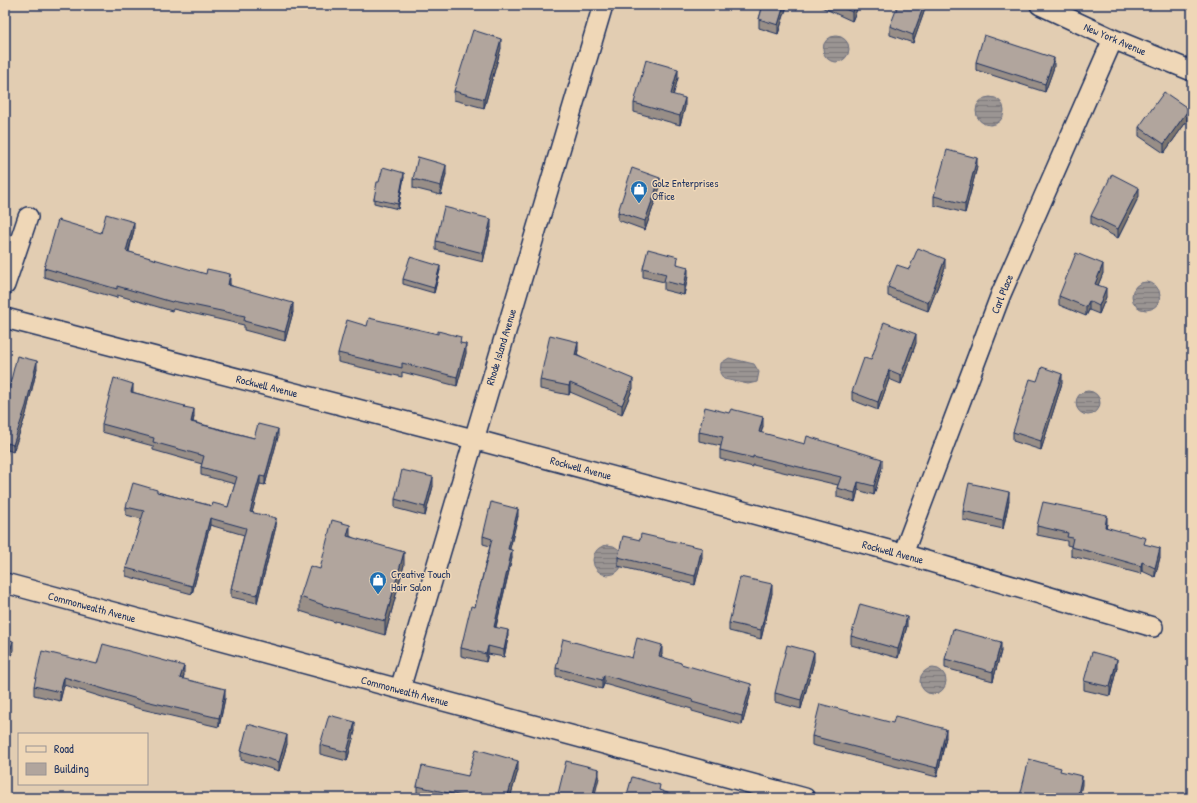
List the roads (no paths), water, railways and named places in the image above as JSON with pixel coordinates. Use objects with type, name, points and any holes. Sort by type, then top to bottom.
[{"type":"street","name":"Rhode Island Avenue","points":[[400,689],[603,5]]},
{"type":"street","name":"New York Avenue","points":[[1040,5],[1113,39],[1192,71]]},
{"type":"street","name":"Carl Place","points":[[903,554],[1001,294],[1113,39]]},
{"type":"street","points":[[5,285],[28,217]]},
{"type":"street","name":"Rockwell Avenue","points":[[5,318],[473,439],[903,554],[1154,627]]},
{"type":"street","name":"Commonwealth Avenue","points":[[5,583],[805,798]]},
{"type":"place","name":"Golz Enterprises Office","points":[[639,204]]},
{"type":"place","name":"Creative Touch Hair Salon","points":[[378,595]]}]
